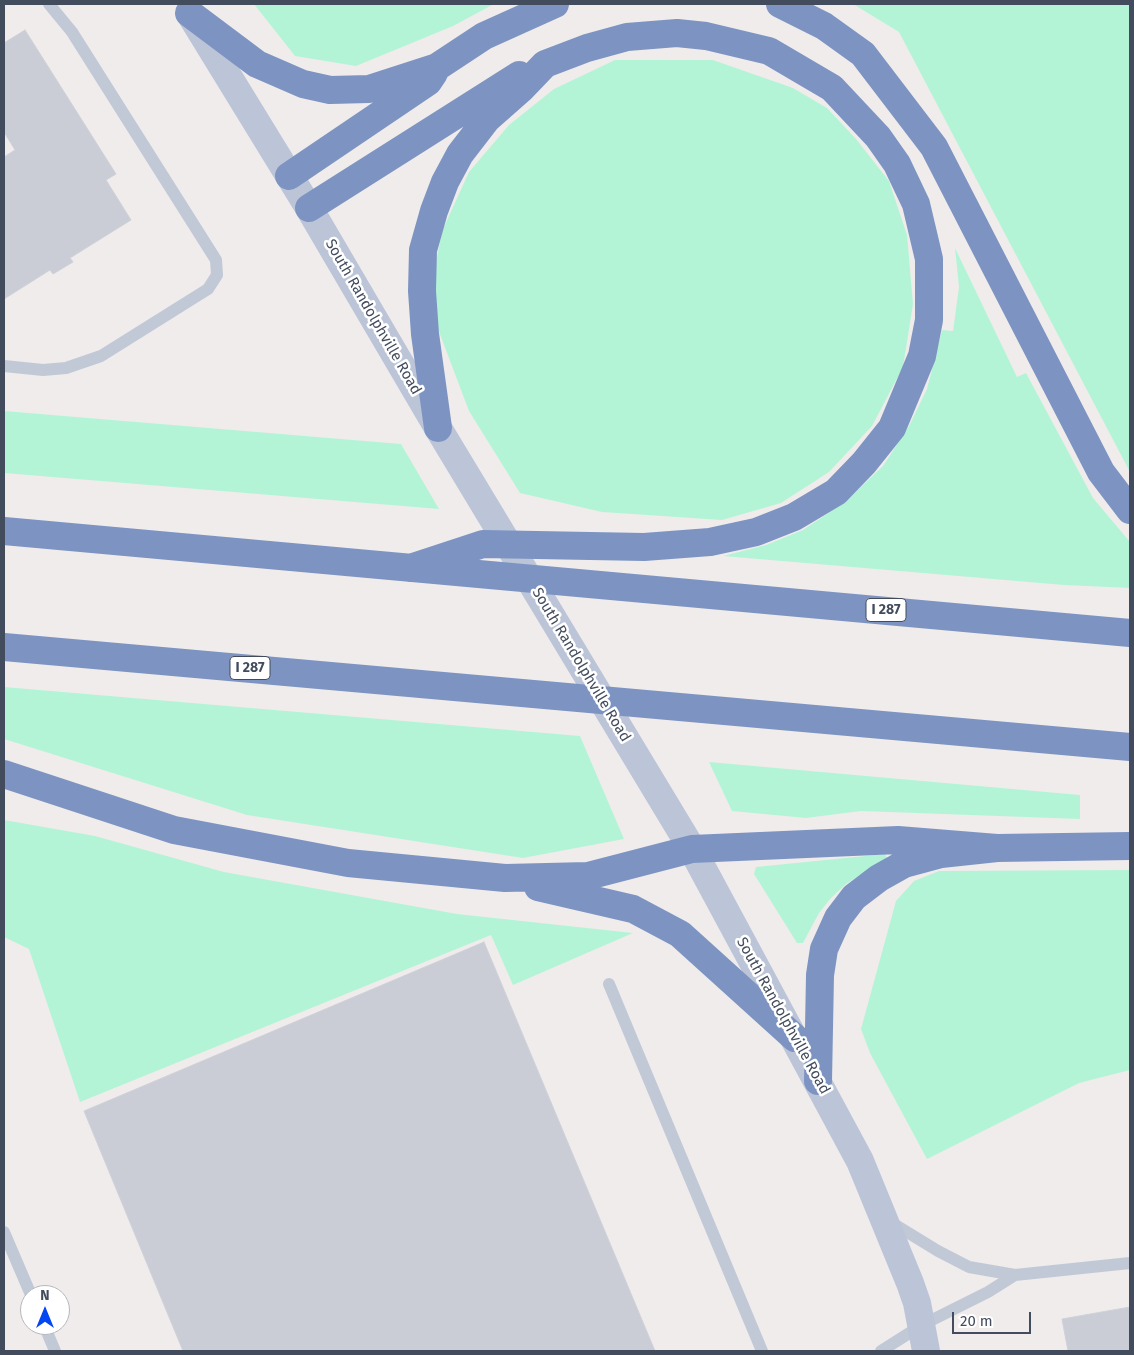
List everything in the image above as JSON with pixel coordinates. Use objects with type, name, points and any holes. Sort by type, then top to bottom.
[{"type":"highway","points":[[186,8],[257,64],[303,84],[330,90],[369,88],[437,68],[484,36],[555,4]]},
{"type":"highway","points":[[780,4],[824,26],[863,54],[934,147],[1101,472],[1130,510]]},
{"type":"highway","points":[[309,208],[370,171],[511,78],[587,48],[627,37],[677,33],[715,38],[769,51],[832,88],[878,137],[897,164],[916,204],[929,259],[929,320],[922,356],[910,390],[892,428],[864,463],[836,492],[794,517],[756,532],[710,542],[644,547],[483,544],[410,568]]},
{"type":"highway","points":[[438,428],[424,334],[422,291],[423,250],[434,210],[445,182],[460,154],[487,119],[521,89],[545,64]]},
{"type":"highway","points":[[289,176],[428,82],[437,68]]},
{"type":"highway","name":"I 287","points":[[4,530],[1130,633]]},
{"type":"highway","name":"I 287","points":[[4,647],[1130,748]]},
{"type":"highway","points":[[4,774],[174,830],[348,863],[505,878],[588,876],[692,849],[898,840],[997,848]]},
{"type":"highway","points":[[818,1081],[820,975],[824,949],[838,918],[854,897],[879,878],[904,864],[941,854],[997,848],[1130,846]]},
{"type":"highway","points":[[505,878],[633,909],[680,934],[795,1038]]},
{"type":"main road","name":"South Randolphville Road","points":[[186,8],[309,208],[438,428],[692,849],[860,1161],[886,1219],[910,1283],[924,1338]]},
{"type":"lane","points":[[4,366],[43,370],[66,368],[101,356],[208,289],[217,275],[216,260],[72,32],[49,4]]},
{"type":"lane","points":[[609,984],[762,1351]]},
{"type":"lane","points":[[886,1219],[938,1251],[969,1266],[1015,1275],[1130,1263]]},
{"type":"lane","points":[[4,1232],[27,1285]]},
{"type":"lane","points":[[881,1351],[924,1338],[1015,1275]]},
{"type":"lane","points":[[48,1335],[55,1351]]},
{"type":"green space","points":[[254,4],[494,4],[453,26],[356,66],[295,56]]},
{"type":"green space","points":[[853,4],[1130,4],[1130,472],[899,32]]},
{"type":"green space","points":[[615,60],[713,60],[793,88],[827,108],[856,139],[889,181],[907,235],[913,304],[903,367],[872,426],[829,472],[781,503],[722,520],[602,512],[520,493],[469,411],[438,329],[433,278],[442,231],[469,172],[509,125],[554,89]]},
{"type":"green space","points":[[955,248],[1017,377],[1026,373],[1093,498],[1130,542],[1130,588],[1064,585],[723,556],[766,545],[803,530],[845,502],[883,466],[909,426],[927,389],[942,330],[953,331],[959,287]]},
{"type":"green space","points":[[4,411],[401,444],[439,509],[4,473]]},
{"type":"green space","points":[[4,687],[580,736],[624,839],[523,858],[247,815],[4,739]]},
{"type":"green space","points":[[709,762],[1080,795],[1080,819],[861,811],[806,818],[732,811]]},
{"type":"green space","points":[[4,820],[95,836],[224,872],[457,914],[633,933],[513,985],[491,935],[80,1102],[29,949],[4,937]]},
{"type":"green space","points":[[885,854],[887,858],[846,884],[831,898],[819,913],[803,943],[797,943],[754,874],[756,867]]},
{"type":"green space","points":[[1130,870],[1130,1070],[1079,1083],[927,1159],[870,1053],[861,1029],[896,901],[914,881],[939,871]]},
{"type":"building","points":[[25,30],[116,174],[106,180],[131,220],[70,258],[73,262],[53,274],[50,270],[4,299],[4,157],[15,150],[4,132],[4,43]]},
{"type":"building","points":[[484,942],[655,1351],[183,1351],[84,1111]]},
{"type":"building","points":[[1130,1307],[1130,1351],[1068,1351],[1062,1319]]}]
